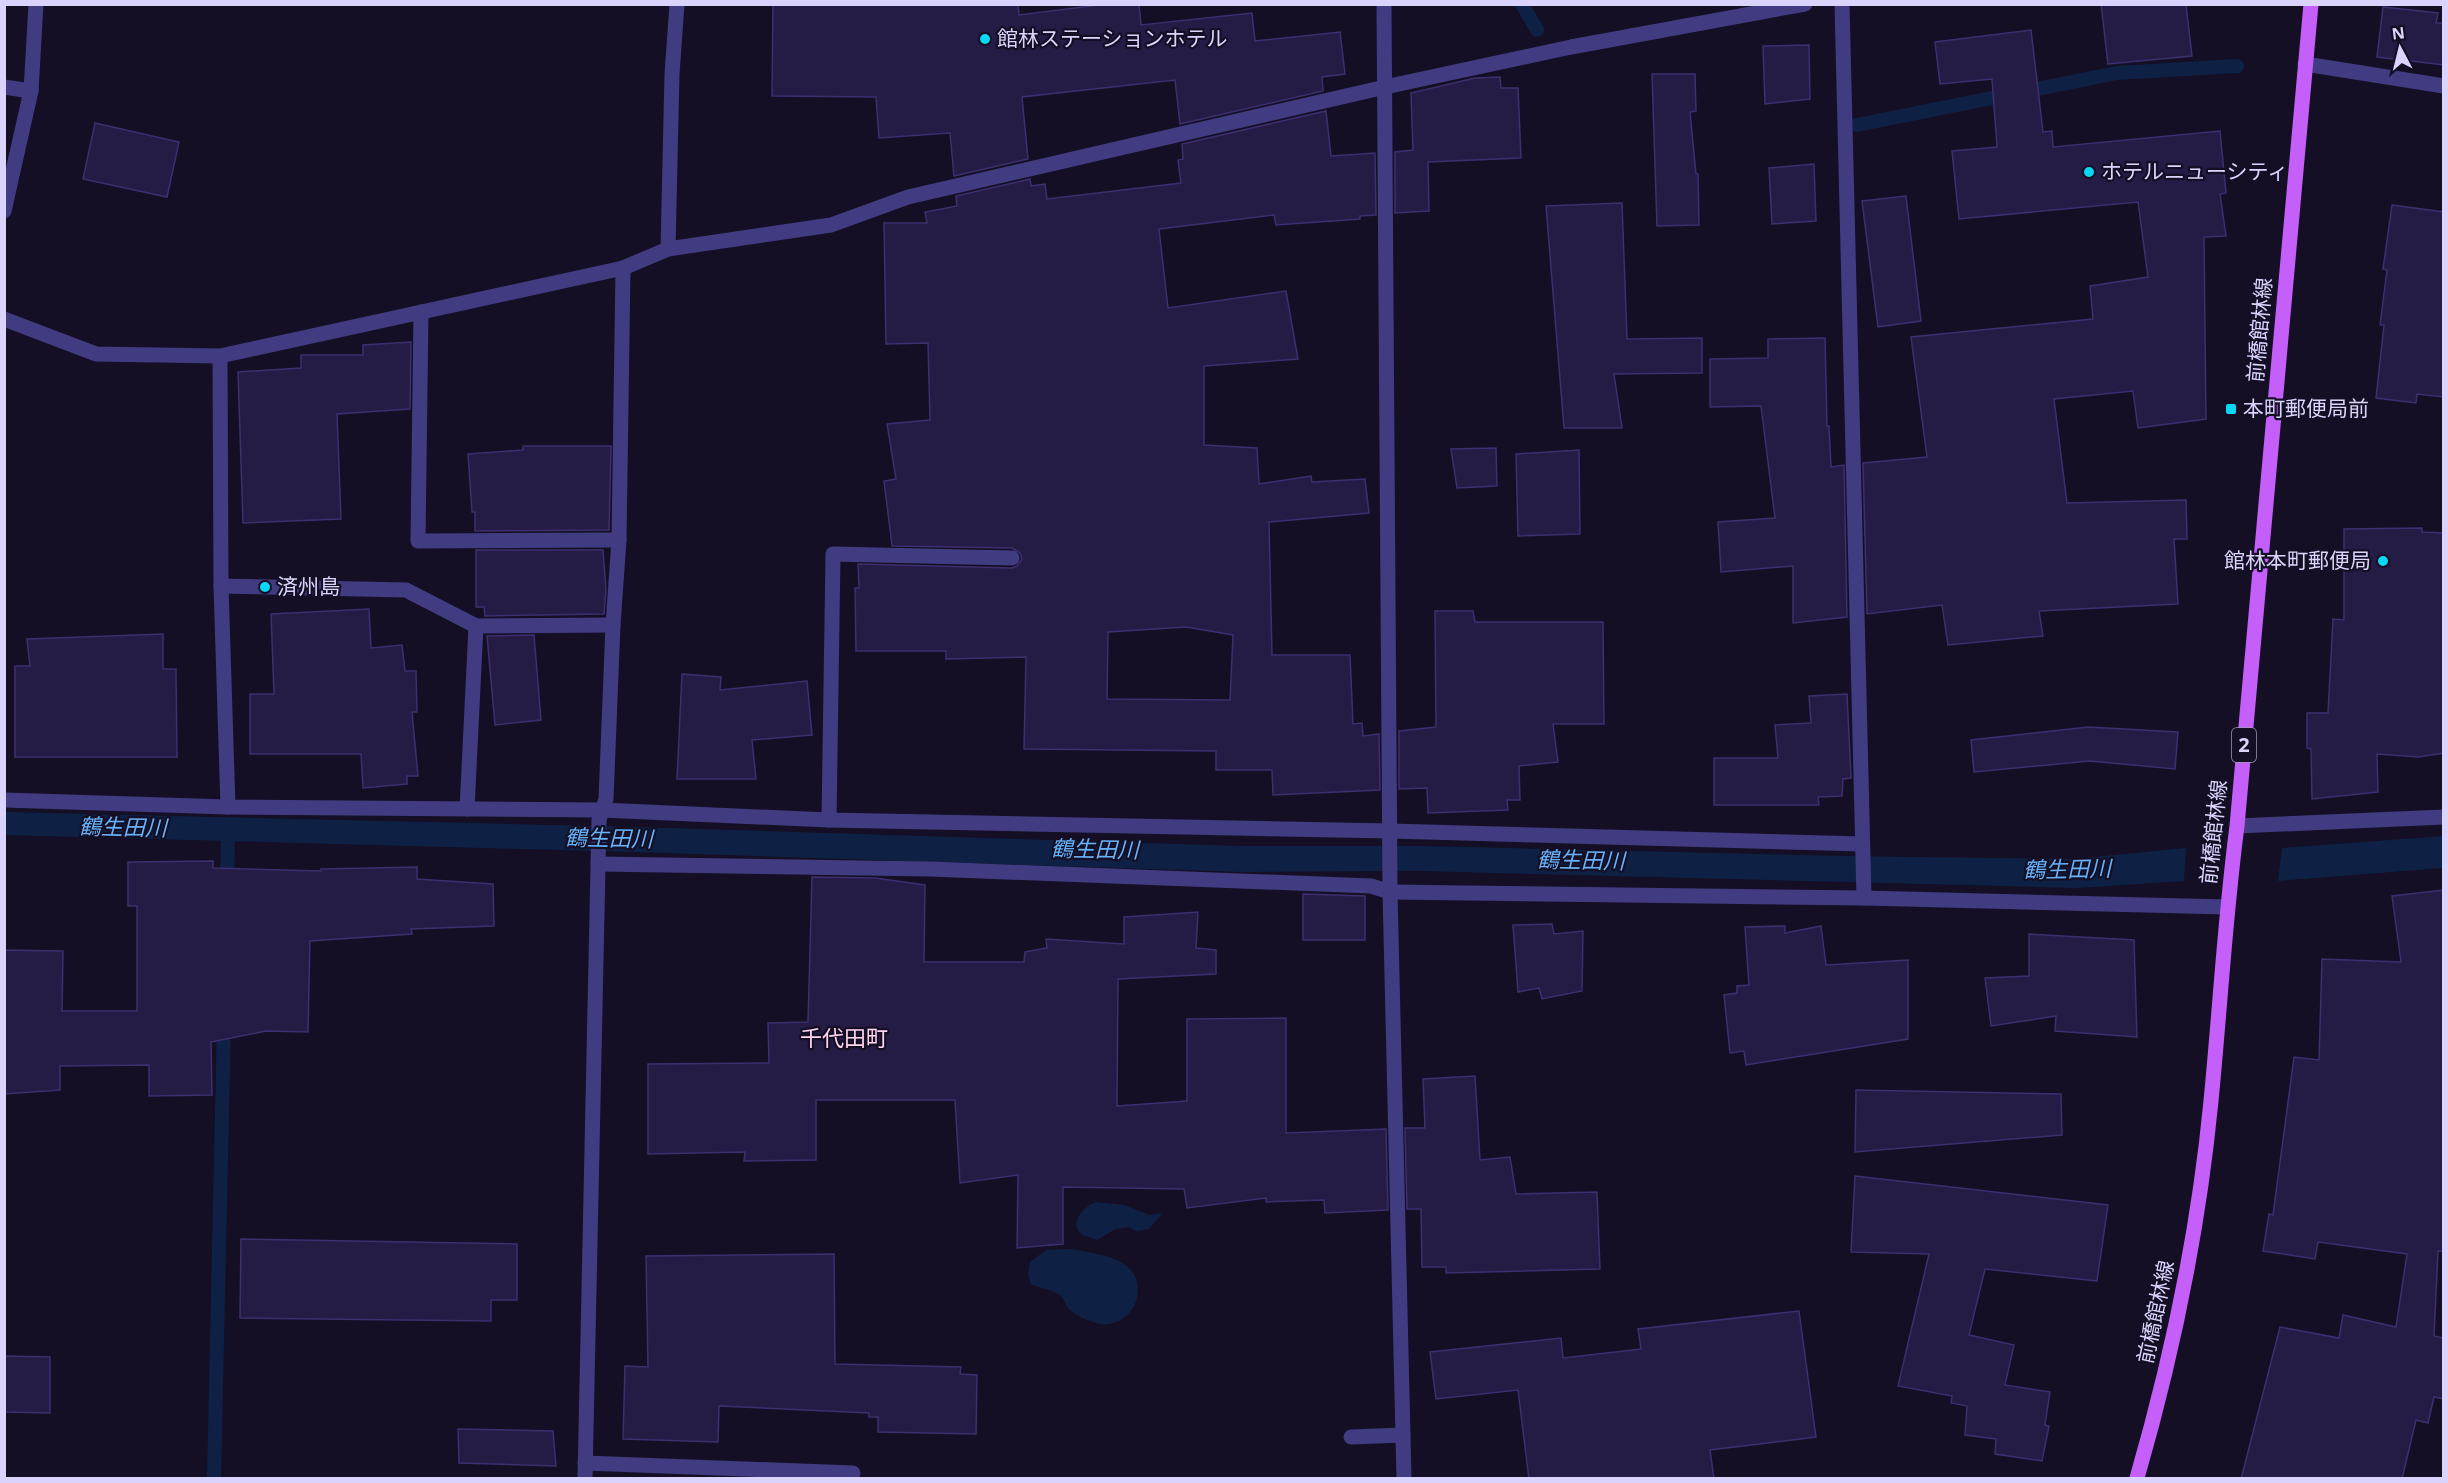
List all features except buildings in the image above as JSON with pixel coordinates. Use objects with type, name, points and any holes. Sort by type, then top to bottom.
[{"type":"main road","name":"前橋館林線","points":[[2137,1479],[2156,1413],[2189,1254],[2211,1103],[2227,907],[2237,826],[2311,4]]},
{"type":"street","points":[[4,211],[31,91],[36,4]]},
{"type":"street","points":[[668,249],[672,74],[677,4]]},
{"type":"street","points":[[1384,4],[1390,884],[1404,1479]]},
{"type":"street","points":[[4,320],[96,354],[220,356],[623,268],[668,249],[831,225],[908,197],[1385,87],[1571,47],[1805,4]]},
{"type":"street","points":[[1842,4],[1864,892]]},
{"type":"street","points":[[2306,64],[2444,86]]},
{"type":"street","points":[[4,87],[31,91]]},
{"type":"street","points":[[623,268],[619,540],[606,799],[601,815],[598,860],[585,1471],[853,1473]]},
{"type":"street","points":[[421,312],[418,542],[619,540]]},
{"type":"street","points":[[220,356],[221,586],[228,807]]},
{"type":"street","points":[[829,820],[833,554],[1012,558]]},
{"type":"street","points":[[221,586],[406,590],[476,626],[613,625]]},
{"type":"street","points":[[467,809],[476,626]]},
{"type":"street","points":[[4,800],[228,807],[467,809],[601,815],[1862,848]]},
{"type":"street","points":[[2237,826],[2444,817]]},
{"type":"street","points":[[598,860],[930,869],[1371,886],[1390,884],[1864,892],[2227,907]]},
{"type":"street","points":[[1351,1437],[1403,1435]]},
{"type":"water","name":"鶴生田川","points":[[5,812],[637,827],[1242,846],[1419,846],[1843,856],[2073,859],[2186,848],[2184,881],[2078,888],[1422,871],[1241,872],[634,852],[5,835]]},
{"type":"water","points":[[2443,836],[2443,868],[2278,881],[2282,848]]},
{"type":"water","points":[[1096,1202],[1124,1205],[1149,1215],[1163,1213],[1149,1229],[1136,1231],[1129,1227],[1116,1229],[1097,1240],[1083,1235],[1078,1231],[1077,1226],[1082,1211]]},
{"type":"water","points":[[1070,1249],[1112,1258],[1124,1264],[1132,1272],[1137,1281],[1138,1292],[1131,1311],[1123,1318],[1113,1323],[1101,1324],[1088,1320],[1071,1311],[1058,1294],[1031,1284],[1028,1275],[1030,1262],[1046,1250]]},
{"type":"waterway","points":[[1522,4],[1537,30]]},
{"type":"waterway","points":[[1857,125],[2117,73],[2237,66]]},
{"type":"waterway","points":[[227,885],[228,830]]},
{"type":"waterway","points":[[214,1478],[224,1021]]},
{"type":"place","name":"館林ステーションホテル","points":[[985,39]]},
{"type":"place","name":"ホテルニューシティ","points":[[2089,172]]},
{"type":"place","name":"本町郵便局前","points":[[2231,409]]},
{"type":"place","name":"館林本町郵便局","points":[[2383,561]]},
{"type":"place","name":"済州島","points":[[265,587]]},
{"type":"district","name":"千代田町","points":[[844,1038]]}]
